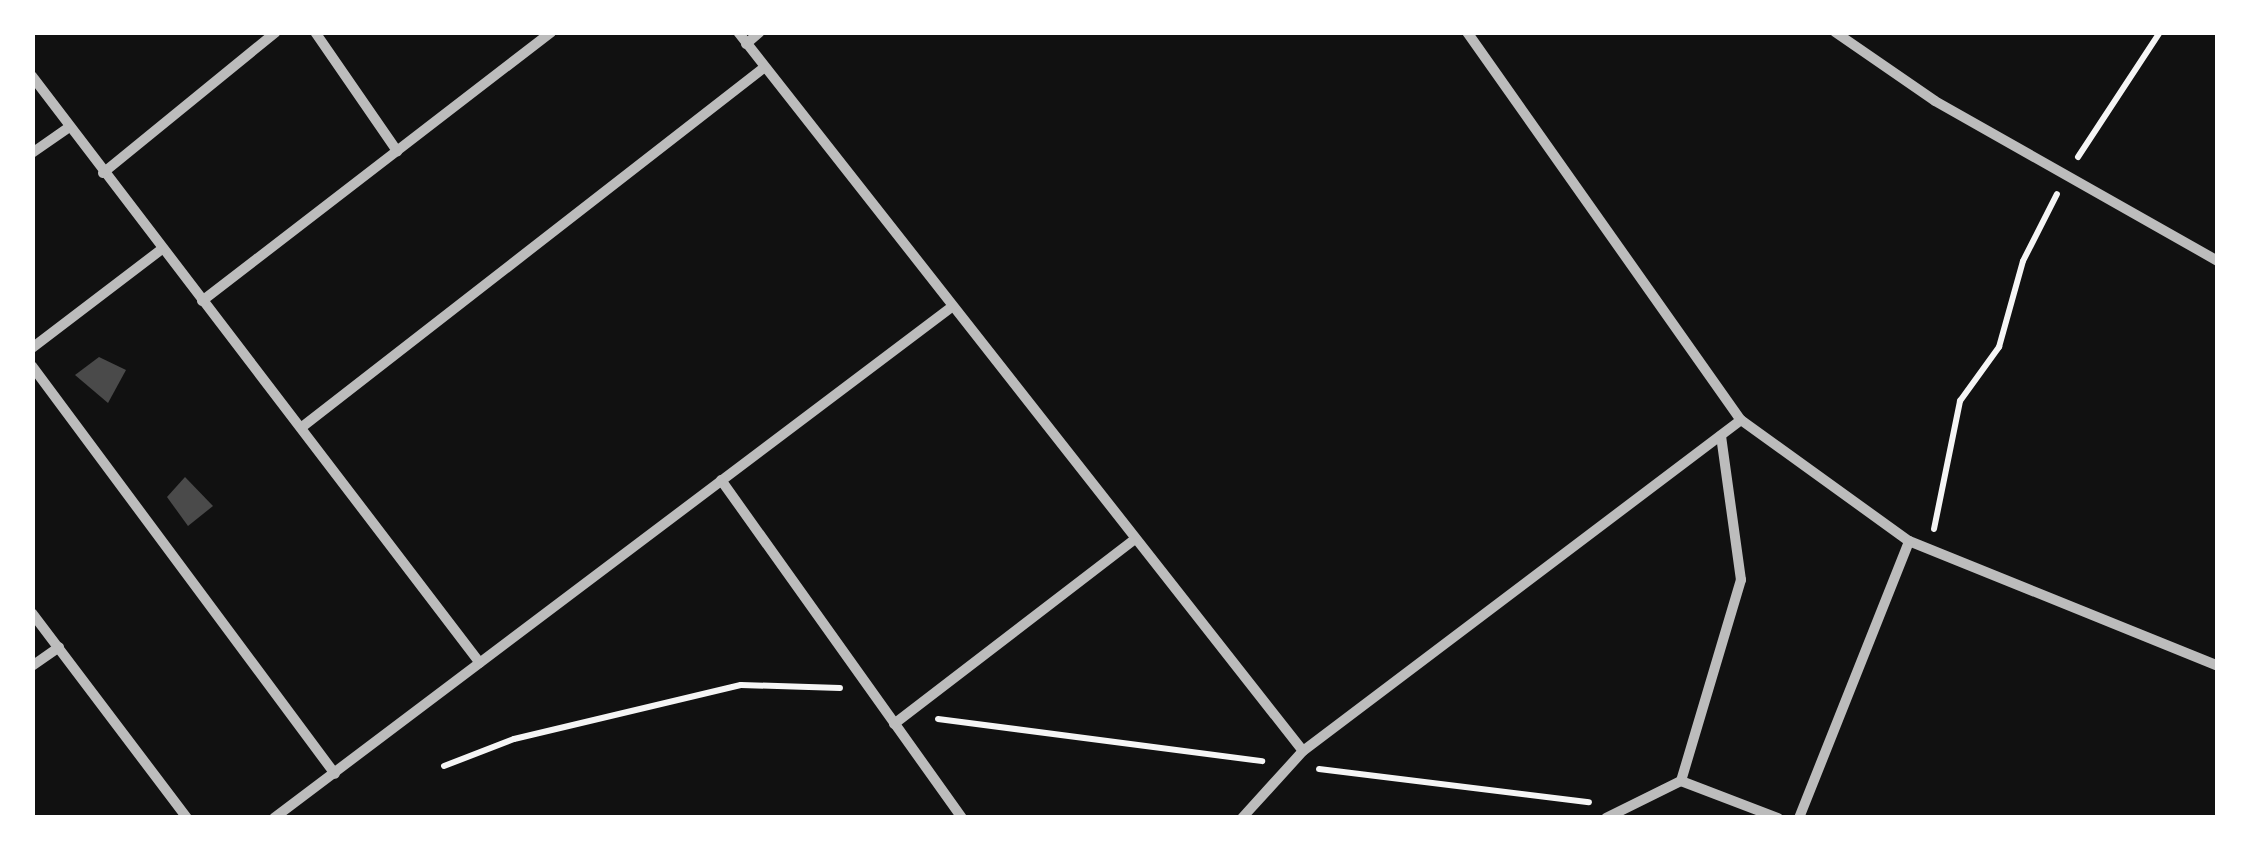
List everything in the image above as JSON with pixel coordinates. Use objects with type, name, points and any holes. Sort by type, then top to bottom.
[{"type":"street","points":[[103,172],[276,32]]},
{"type":"street","points":[[315,32],[397,151]]},
{"type":"street","points":[[202,300],[550,32]]},
{"type":"street","points":[[738,32],[948,309],[1303,751]]},
{"type":"street","points":[[746,44],[760,32]]},
{"type":"street","points":[[1466,32],[1741,420],[1909,542],[2218,666]]},
{"type":"street","points":[[1835,32],[2218,260]]},
{"type":"street","points":[[302,428],[765,67]]},
{"type":"street","points":[[32,76],[480,663]]},
{"type":"street","points":[[32,154],[68,128]]},
{"type":"street","points":[[32,348],[162,249]]},
{"type":"street","points":[[274,818],[948,309]]},
{"type":"street","points":[[33,369],[335,774]]},
{"type":"street","points":[[1242,818],[1303,751],[1741,420]]},
{"type":"street","points":[[1606,818],[1681,781],[1741,580],[1721,435]]},
{"type":"street","points":[[722,480],[962,818]]},
{"type":"street","points":[[894,724],[1134,540]]},
{"type":"street","points":[[1800,818],[1909,542]]},
{"type":"street","points":[[32,613],[187,818]]},
{"type":"street","points":[[32,666],[59,647]]},
{"type":"street","points":[[1681,781],[1778,818]]},
{"type":"path","points":[[1930,550],[1960,401],[2000,347],[2023,261],[2068,174],[2160,32]]},
{"type":"path","points":[[444,766],[514,739],[741,686],[827,684],[863,696]]},
{"type":"path","points":[[917,713],[1272,762]]},
{"type":"path","points":[[1308,767],[1589,802]]},
{"type":"building","points":[[99,357],[126,370],[108,403],[75,375]]},
{"type":"building","points":[[185,477],[213,506],[188,526],[167,497]]}]
